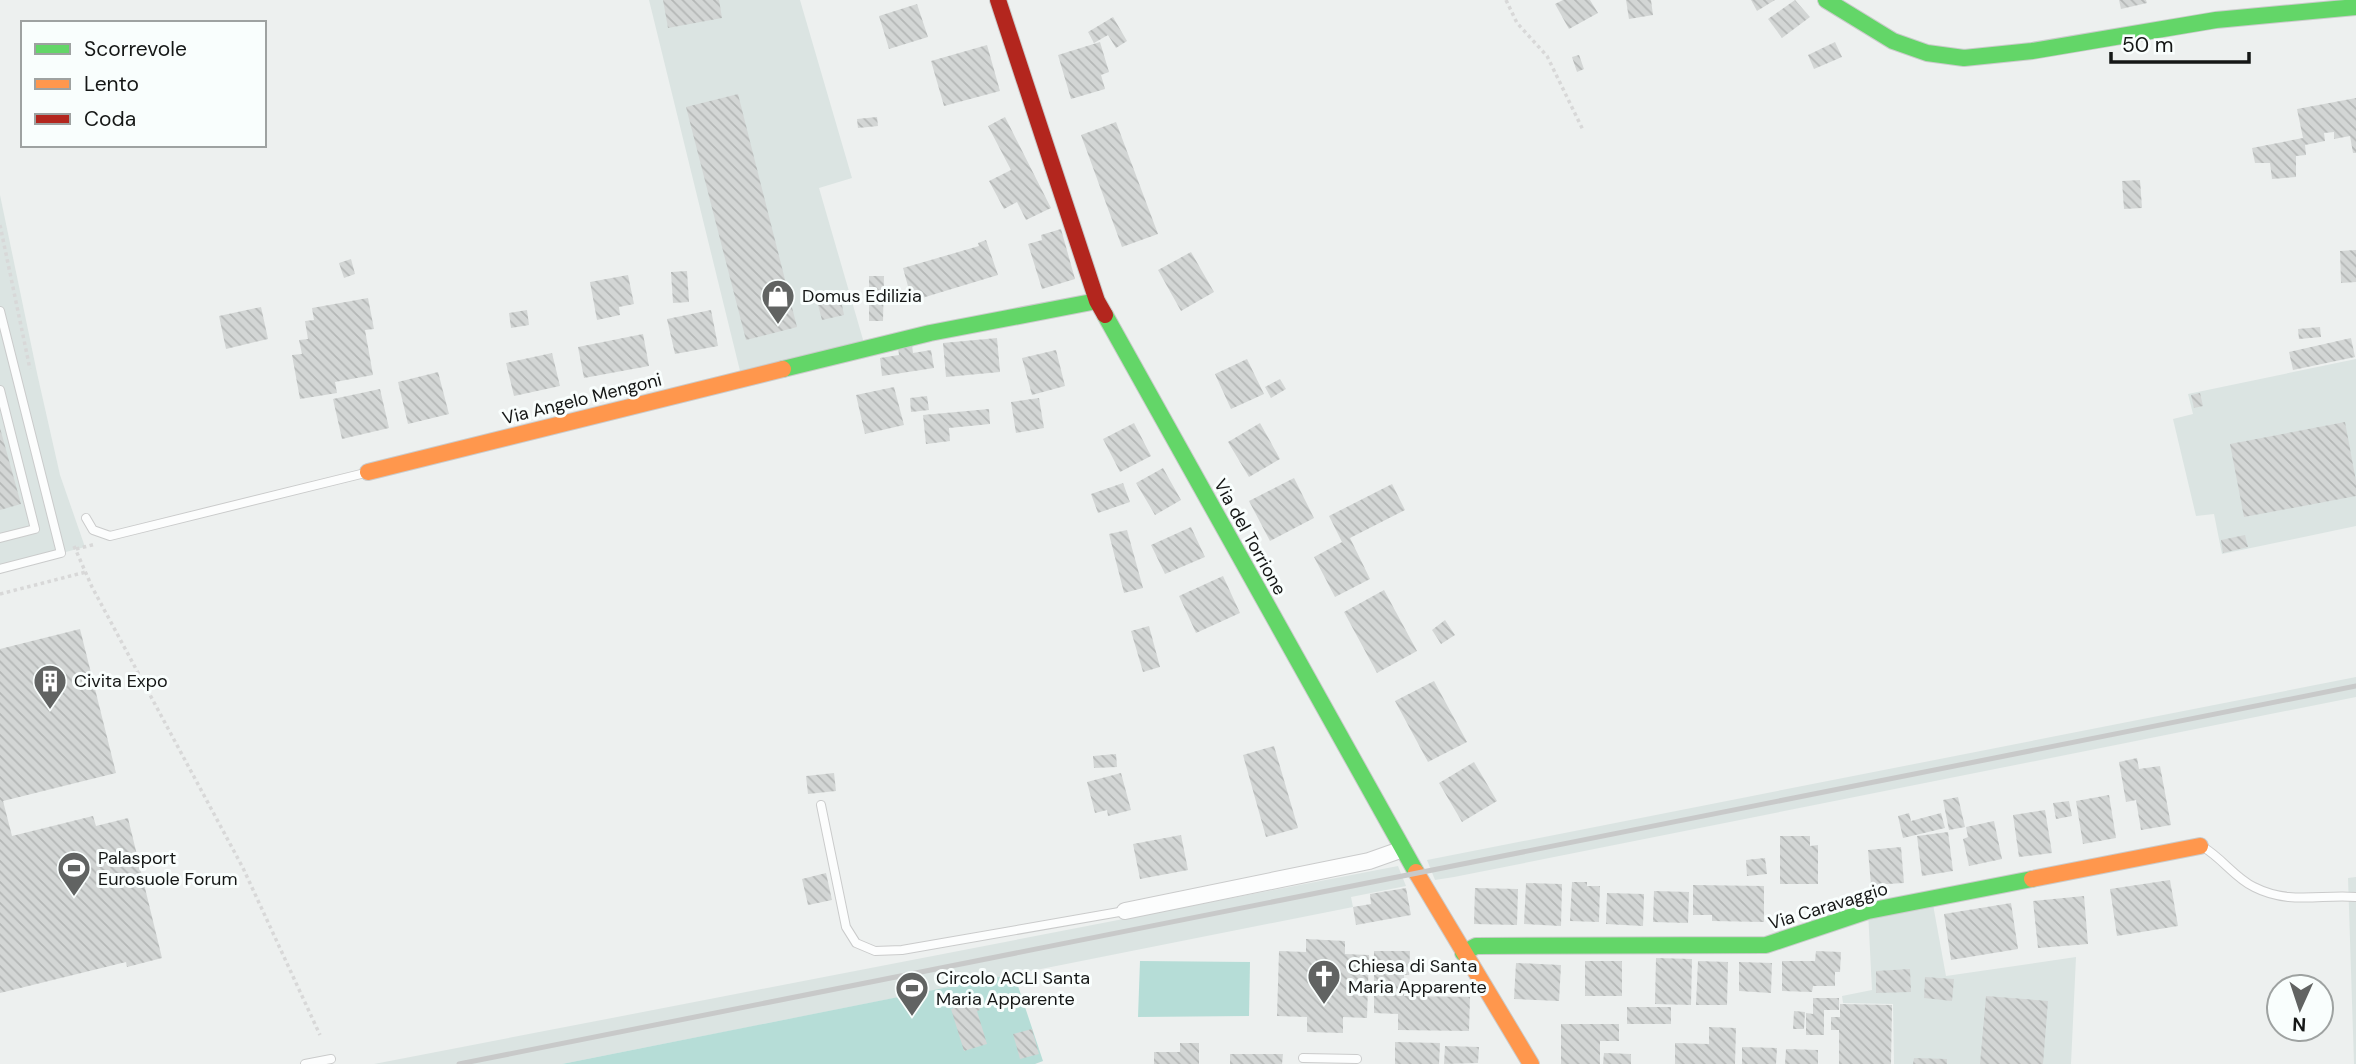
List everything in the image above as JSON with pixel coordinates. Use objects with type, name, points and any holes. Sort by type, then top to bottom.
[{"type":"street","name":"Via del Torrione","points":[[998,0],[1097,301],[1403,849],[1531,1064]]},
{"type":"street","points":[[1826,0],[1893,41],[1927,53],[1964,58],[2032,51],[2216,20],[2356,7]]},
{"type":"street","name":"Via Angelo Mengoni","points":[[368,472],[930,333],[1097,301]]},
{"type":"street","name":"Via Caravaggio","points":[[1463,953],[1476,946],[1766,945],[1868,911],[2200,846]]},
{"type":"street","points":[[1125,911],[1369,861],[1403,849]]},
{"type":"lane","points":[[0,311],[61,553],[0,569]]},
{"type":"lane","points":[[0,390],[35,529],[0,538]]},
{"type":"lane","name":"Via Angelo Mengoni","points":[[86,518],[93,530],[110,536],[368,472]]},
{"type":"lane","points":[[821,805],[846,927],[856,943],[875,951],[935,945],[1125,911]]},
{"type":"lane","points":[[2200,846],[2254,887],[2281,897],[2356,897]]},
{"type":"lane","points":[[1303,1058],[1330,1061],[1357,1059]]},
{"type":"lane","points":[[304,1064],[331,1059]]},
{"type":"path","points":[[1506,0],[1517,23],[1546,56],[1583,130]]},
{"type":"path","points":[[0,225],[31,376]]},
{"type":"path","points":[[72,537],[86,572],[243,868],[320,1035]]},
{"type":"path","points":[[0,594],[86,572]]},
{"type":"shaded area","points":[[649,0],[800,0],[852,178],[819,188],[864,343],[741,375]]},
{"type":"shaded area","points":[[0,195],[60,475],[85,547],[0,569]]},
{"type":"shaded area","points":[[2356,359],[2356,526],[2222,554],[2214,514],[2196,516],[2173,419],[2193,414],[2188,394]]},
{"type":"shaded area","points":[[2356,677],[2356,697],[1454,877],[1435,880],[1427,860]]},
{"type":"shaded area","points":[[1398,866],[1406,886],[1351,897],[1353,907],[562,1064],[374,1064]]},
{"type":"shaded area","points":[[2356,877],[2356,1064],[2354,1064],[2348,878]]},
{"type":"shaded area","points":[[1932,899],[1946,976],[2076,957],[2071,1064],[1894,1064],[1893,1004],[1843,1003],[1842,996],[1872,990],[1868,911]]},
{"type":"shaded area","points":[[1140,961],[1250,962],[1249,1016],[1138,1017]]},
{"type":"shaded area","name":"Circolo ACLI Santa Maria Apparente","points":[[1014,974],[1043,1061],[1035,1064],[562,1064]]},
{"type":"building","points":[[663,0],[719,0],[722,18],[668,28]]},
{"type":"building","points":[[1563,0],[1590,0],[1598,13],[1569,29],[1555,4]]},
{"type":"building","points":[[1626,0],[1651,0],[1653,15],[1629,19]]},
{"type":"building","points":[[1751,0],[1775,0],[1757,11]]},
{"type":"building","points":[[1795,0],[1810,17],[1782,38],[1768,19]]},
{"type":"building","points":[[2119,0],[2146,0],[2147,3],[2121,9]]},
{"type":"building","points":[[917,4],[928,37],[889,49],[879,16]]},
{"type":"building","points":[[1113,17],[1127,41],[1116,48],[1108,35],[1094,43],[1088,32]]},
{"type":"building","points":[[1100,42],[1109,72],[1101,75],[1105,89],[1071,99],[1058,55]]},
{"type":"building","points":[[1835,42],[1842,57],[1814,69],[1808,55]]},
{"type":"building","points":[[987,45],[1000,91],[944,106],[931,61]]},
{"type":"building","points":[[1579,55],[1584,69],[1577,72],[1572,57]]},
{"type":"building","points":[[738,94],[797,327],[746,340],[686,107]]},
{"type":"building","points":[[2356,98],[2356,153],[2353,153],[2350,136],[2334,139],[2334,132],[2324,133],[2325,141],[2305,145],[2306,155],[2296,156],[2296,177],[2272,179],[2270,163],[2255,163],[2252,148],[2303,138],[2297,109]]},
{"type":"building","points":[[877,117],[878,126],[858,128],[857,119]]},
{"type":"building","points":[[1005,117],[1051,208],[1026,220],[1017,202],[1004,209],[989,181],[1011,170],[988,126]]},
{"type":"building","points":[[1116,122],[1158,234],[1122,247],[1081,135]]},
{"type":"building","points":[[2140,180],[2142,208],[2124,209],[2122,181]]},
{"type":"building","points":[[1061,229],[1075,279],[1042,289],[1028,244],[1042,240],[1041,235]]},
{"type":"building","points":[[986,240],[998,275],[912,301],[903,268],[979,246],[978,243]]},
{"type":"building","points":[[2356,250],[2356,282],[2341,283],[2340,251]]},
{"type":"building","points":[[1191,252],[1214,292],[1181,311],[1158,270]]},
{"type":"building","points":[[351,259],[355,274],[344,278],[339,263]]},
{"type":"building","points":[[687,271],[689,302],[673,303],[671,272]]},
{"type":"building","points":[[628,275],[634,304],[619,307],[620,315],[597,320],[590,282]]},
{"type":"building","points":[[869,276],[884,276],[883,321],[869,321]]},
{"type":"building","points":[[368,298],[374,329],[365,330],[373,375],[335,382],[337,393],[300,399],[292,355],[302,354],[299,340],[308,339],[305,321],[314,320],[312,308]]},
{"type":"building","points":[[841,300],[844,315],[822,320],[818,305]]},
{"type":"building","points":[[261,307],[268,339],[226,349],[219,316]]},
{"type":"building","points":[[527,310],[529,325],[511,328],[509,313]]},
{"type":"building","points":[[711,310],[718,346],[675,354],[667,319]]},
{"type":"building","points":[[2320,327],[2321,337],[2299,339],[2298,329]]},
{"type":"building","points":[[643,334],[649,366],[584,378],[578,347]]},
{"type":"building","points":[[997,338],[1000,372],[946,377],[943,343]]},
{"type":"building","points":[[2351,338],[2355,357],[2293,370],[2289,352]]},
{"type":"building","points":[[912,345],[913,353],[931,350],[934,368],[882,376],[880,358],[899,355],[898,347]]},
{"type":"building","points":[[1056,350],[1065,386],[1032,395],[1022,358]]},
{"type":"building","points":[[552,353],[560,386],[514,396],[506,363]]},
{"type":"building","points":[[1247,359],[1264,394],[1231,409],[1215,374]]},
{"type":"building","points":[[438,372],[449,414],[408,424],[398,382]]},
{"type":"building","points":[[1280,379],[1286,389],[1271,398],[1265,387]]},
{"type":"building","points":[[894,387],[904,425],[865,434],[856,395]]},
{"type":"building","points":[[380,389],[389,428],[342,439],[333,399]]},
{"type":"building","points":[[2200,393],[2203,406],[2194,408],[2191,395]]},
{"type":"building","points":[[927,396],[929,410],[911,412],[910,398]]},
{"type":"building","points":[[1039,398],[1044,428],[1016,433],[1011,402]]},
{"type":"building","points":[[989,409],[990,424],[949,428],[950,441],[926,444],[923,415]]},
{"type":"building","points":[[2345,422],[2356,481],[2356,496],[2244,517],[2230,444]]},
{"type":"building","points":[[1134,423],[1151,456],[1120,472],[1103,439]]},
{"type":"building","points":[[1260,423],[1280,459],[1249,477],[1228,442]]},
{"type":"building","points":[[0,428],[21,504],[0,510]]},
{"type":"building","points":[[1163,468],[1181,500],[1155,515],[1136,483]]},
{"type":"building","points":[[1294,478],[1314,518],[1270,541],[1249,501]]},
{"type":"building","points":[[1123,483],[1130,502],[1098,513],[1091,494]]},
{"type":"building","points":[[1392,484],[1405,510],[1350,538],[1370,579],[1335,597],[1314,557],[1342,542],[1329,516]]},
{"type":"building","points":[[1191,527],[1205,557],[1165,574],[1151,545]]},
{"type":"building","points":[[1127,530],[1143,588],[1124,593],[1109,534]]},
{"type":"building","points":[[2245,535],[2248,547],[2223,553],[2221,540]]},
{"type":"building","points":[[1223,576],[1240,613],[1196,633],[1179,596]]},
{"type":"building","points":[[1384,590],[1417,651],[1377,673],[1344,612]]},
{"type":"building","points":[[1445,620],[1455,635],[1441,644],[1432,630]]},
{"type":"building","points":[[1149,626],[1160,667],[1143,672],[1131,631]]},
{"type":"building","points":[[80,629],[116,773],[3,801],[12,836],[93,816],[96,826],[128,818],[162,958],[127,967],[126,962],[0,993],[0,649]]},
{"type":"building","points":[[1434,681],[1467,742],[1428,762],[1395,701]]},
{"type":"building","points":[[1274,746],[1298,828],[1266,837],[1243,755]]},
{"type":"building","points":[[1116,754],[1117,767],[1094,768],[1093,756]]},
{"type":"building","points":[[2137,758],[2139,769],[2160,766],[2171,825],[2141,830],[2136,800],[2126,802],[2119,762]]},
{"type":"building","points":[[1474,762],[1497,801],[1462,822],[1439,783]]},
{"type":"building","points":[[834,773],[836,791],[808,794],[806,776]]},
{"type":"building","points":[[1121,773],[1131,810],[1108,816],[1107,810],[1095,813],[1087,782]]},
{"type":"building","points":[[2109,795],[2116,838],[2083,844],[2076,801]]},
{"type":"building","points":[[1958,797],[1965,827],[1949,830],[1943,800]]},
{"type":"building","points":[[2069,801],[2072,816],[2056,819],[2053,803]]},
{"type":"building","points":[[2045,810],[2052,853],[2019,857],[2013,815]]},
{"type":"building","points":[[1909,813],[1911,821],[1941,813],[1945,828],[1903,838],[1898,816]]},
{"type":"building","points":[[1994,821],[2002,859],[1969,866],[1963,839],[1968,837],[1966,827]]},
{"type":"building","points":[[1948,832],[1953,871],[1922,876],[1917,836]]},
{"type":"building","points":[[1181,835],[1188,870],[1140,879],[1133,844]]},
{"type":"building","points":[[1780,836],[1810,836],[1810,846],[1818,845],[1818,884],[1780,884]]},
{"type":"building","points":[[1901,847],[1904,883],[1871,885],[1868,850]]},
{"type":"building","points":[[1765,858],[1767,874],[1747,876],[1746,860]]},
{"type":"building","points":[[826,873],[832,900],[808,905],[802,879]]},
{"type":"building","points":[[2170,880],[2178,926],[2117,936],[2110,889]]},
{"type":"building","points":[[1572,882],[1587,882],[1587,886],[1600,886],[1599,922],[1570,921]]},
{"type":"building","points":[[1526,883],[1562,884],[1561,926],[1524,924]]},
{"type":"building","points":[[1693,885],[1764,886],[1764,922],[1712,921],[1712,915],[1693,915]]},
{"type":"building","points":[[1406,888],[1411,915],[1356,925],[1353,907],[1371,904],[1370,894]]},
{"type":"building","points":[[1475,888],[1518,889],[1517,925],[1474,924]]},
{"type":"building","points":[[1654,891],[1689,892],[1688,923],[1653,922]]},
{"type":"building","points":[[1607,893],[1644,894],[1643,926],[1606,924]]},
{"type":"building","points":[[2084,896],[2088,944],[2038,948],[2033,901]]},
{"type":"building","points":[[2011,903],[2018,949],[1951,960],[1944,914]]},
{"type":"building","points":[[1306,939],[1345,941],[1345,954],[1369,955],[1367,1018],[1343,1017],[1343,1033],[1307,1032],[1307,1017],[1277,1016],[1279,951],[1306,952]]},
{"type":"building","points":[[1374,951],[1410,951],[1409,975],[1404,975],[1404,996],[1470,997],[1469,1031],[1398,1030],[1398,1014],[1374,1013]]},
{"type":"building","points":[[1816,951],[1841,952],[1840,972],[1835,972],[1835,986],[1813,986],[1812,992],[1782,991],[1782,961],[1815,961]]},
{"type":"building","points":[[1656,958],[1692,959],[1691,1005],[1655,1004]]},
{"type":"building","points":[[1585,961],[1622,961],[1622,996],[1585,996]]},
{"type":"building","points":[[1698,961],[1728,962],[1727,1005],[1696,1005]]},
{"type":"building","points":[[1739,962],[1772,963],[1771,993],[1739,991]]},
{"type":"building","points":[[1516,963],[1561,965],[1559,1001],[1514,999]]},
{"type":"building","points":[[1910,969],[1911,992],[1876,993],[1876,971]]},
{"type":"building","points":[[1925,977],[1954,979],[1952,1001],[1924,998]]},
{"type":"building","points":[[1986,996],[2048,1001],[2043,1064],[1980,1064]]},
{"type":"building","points":[[1813,998],[1839,998],[1839,1010],[1824,1010],[1824,1035],[1806,1035],[1806,1013],[1813,1014]]},
{"type":"building","points":[[977,1000],[980,1010],[977,1011],[987,1044],[964,1051],[951,1009]]},
{"type":"building","points":[[1840,1004],[1892,1005],[1891,1064],[1839,1064],[1839,1030],[1831,1030],[1831,1017],[1840,1017]]},
{"type":"building","points":[[1627,1007],[1671,1007],[1671,1024],[1627,1024]]},
{"type":"building","points":[[1794,1011],[1805,1012],[1804,1029],[1793,1029]]},
{"type":"building","points":[[1561,1024],[1619,1024],[1619,1041],[1600,1041],[1600,1064],[1561,1064]]},
{"type":"building","points":[[1709,1027],[1736,1028],[1735,1064],[1675,1064],[1675,1043],[1709,1044]]},
{"type":"building","points":[[1032,1029],[1039,1054],[1020,1059],[1013,1034]]},
{"type":"building","points":[[1395,1042],[1440,1043],[1439,1064],[1395,1064]]},
{"type":"building","points":[[1180,1043],[1199,1043],[1199,1064],[1154,1064],[1154,1052],[1180,1052]]},
{"type":"building","points":[[1445,1046],[1479,1047],[1478,1063],[1444,1064]]},
{"type":"building","points":[[1742,1047],[1777,1048],[1776,1064],[1742,1064]]},
{"type":"building","points":[[1786,1049],[1818,1050],[1818,1064],[1785,1064]]},
{"type":"building","points":[[1604,1053],[1631,1054],[1631,1064],[1603,1064]]},
{"type":"building","points":[[1230,1054],[1283,1054],[1282,1064],[1230,1064]]},
{"type":"building","points":[[1914,1058],[1947,1059],[1947,1064],[1913,1064]]},
{"type":"railway","points":[[459,1064],[2356,686]]},
{"type":"traffic: fast","points":[[1826,0],[1893,41],[1927,53],[1964,58],[2032,51],[2216,20],[2356,7]]},
{"type":"traffic: fast","points":[[783,369],[930,333],[1097,301]]},
{"type":"traffic: fast","points":[[1105,315],[1416,872]]},
{"type":"traffic: fast","points":[[1463,953],[1476,946],[1766,945],[1868,911],[2032,879]]},
{"type":"traffic: slow","points":[[368,472],[783,369]]},
{"type":"traffic: slow","points":[[2032,879],[2200,846]]},
{"type":"traffic: slow","points":[[1416,872],[1531,1064]]},
{"type":"traffic: jam","points":[[998,0],[1097,301],[1105,315]]},
{"type":"place","name":"Domus Edilizia","points":[[778,326]]},
{"type":"place","name":"Civita Expo","points":[[50,711]]},
{"type":"place","name":"Palasport Eurosuole Forum","points":[[74,898]]},
{"type":"place","name":"Chiesa di Santa Maria Apparente","points":[[1324,1006]]},
{"type":"place","name":"Circolo ACLI Santa Maria Apparente","points":[[912,1018]]}]
